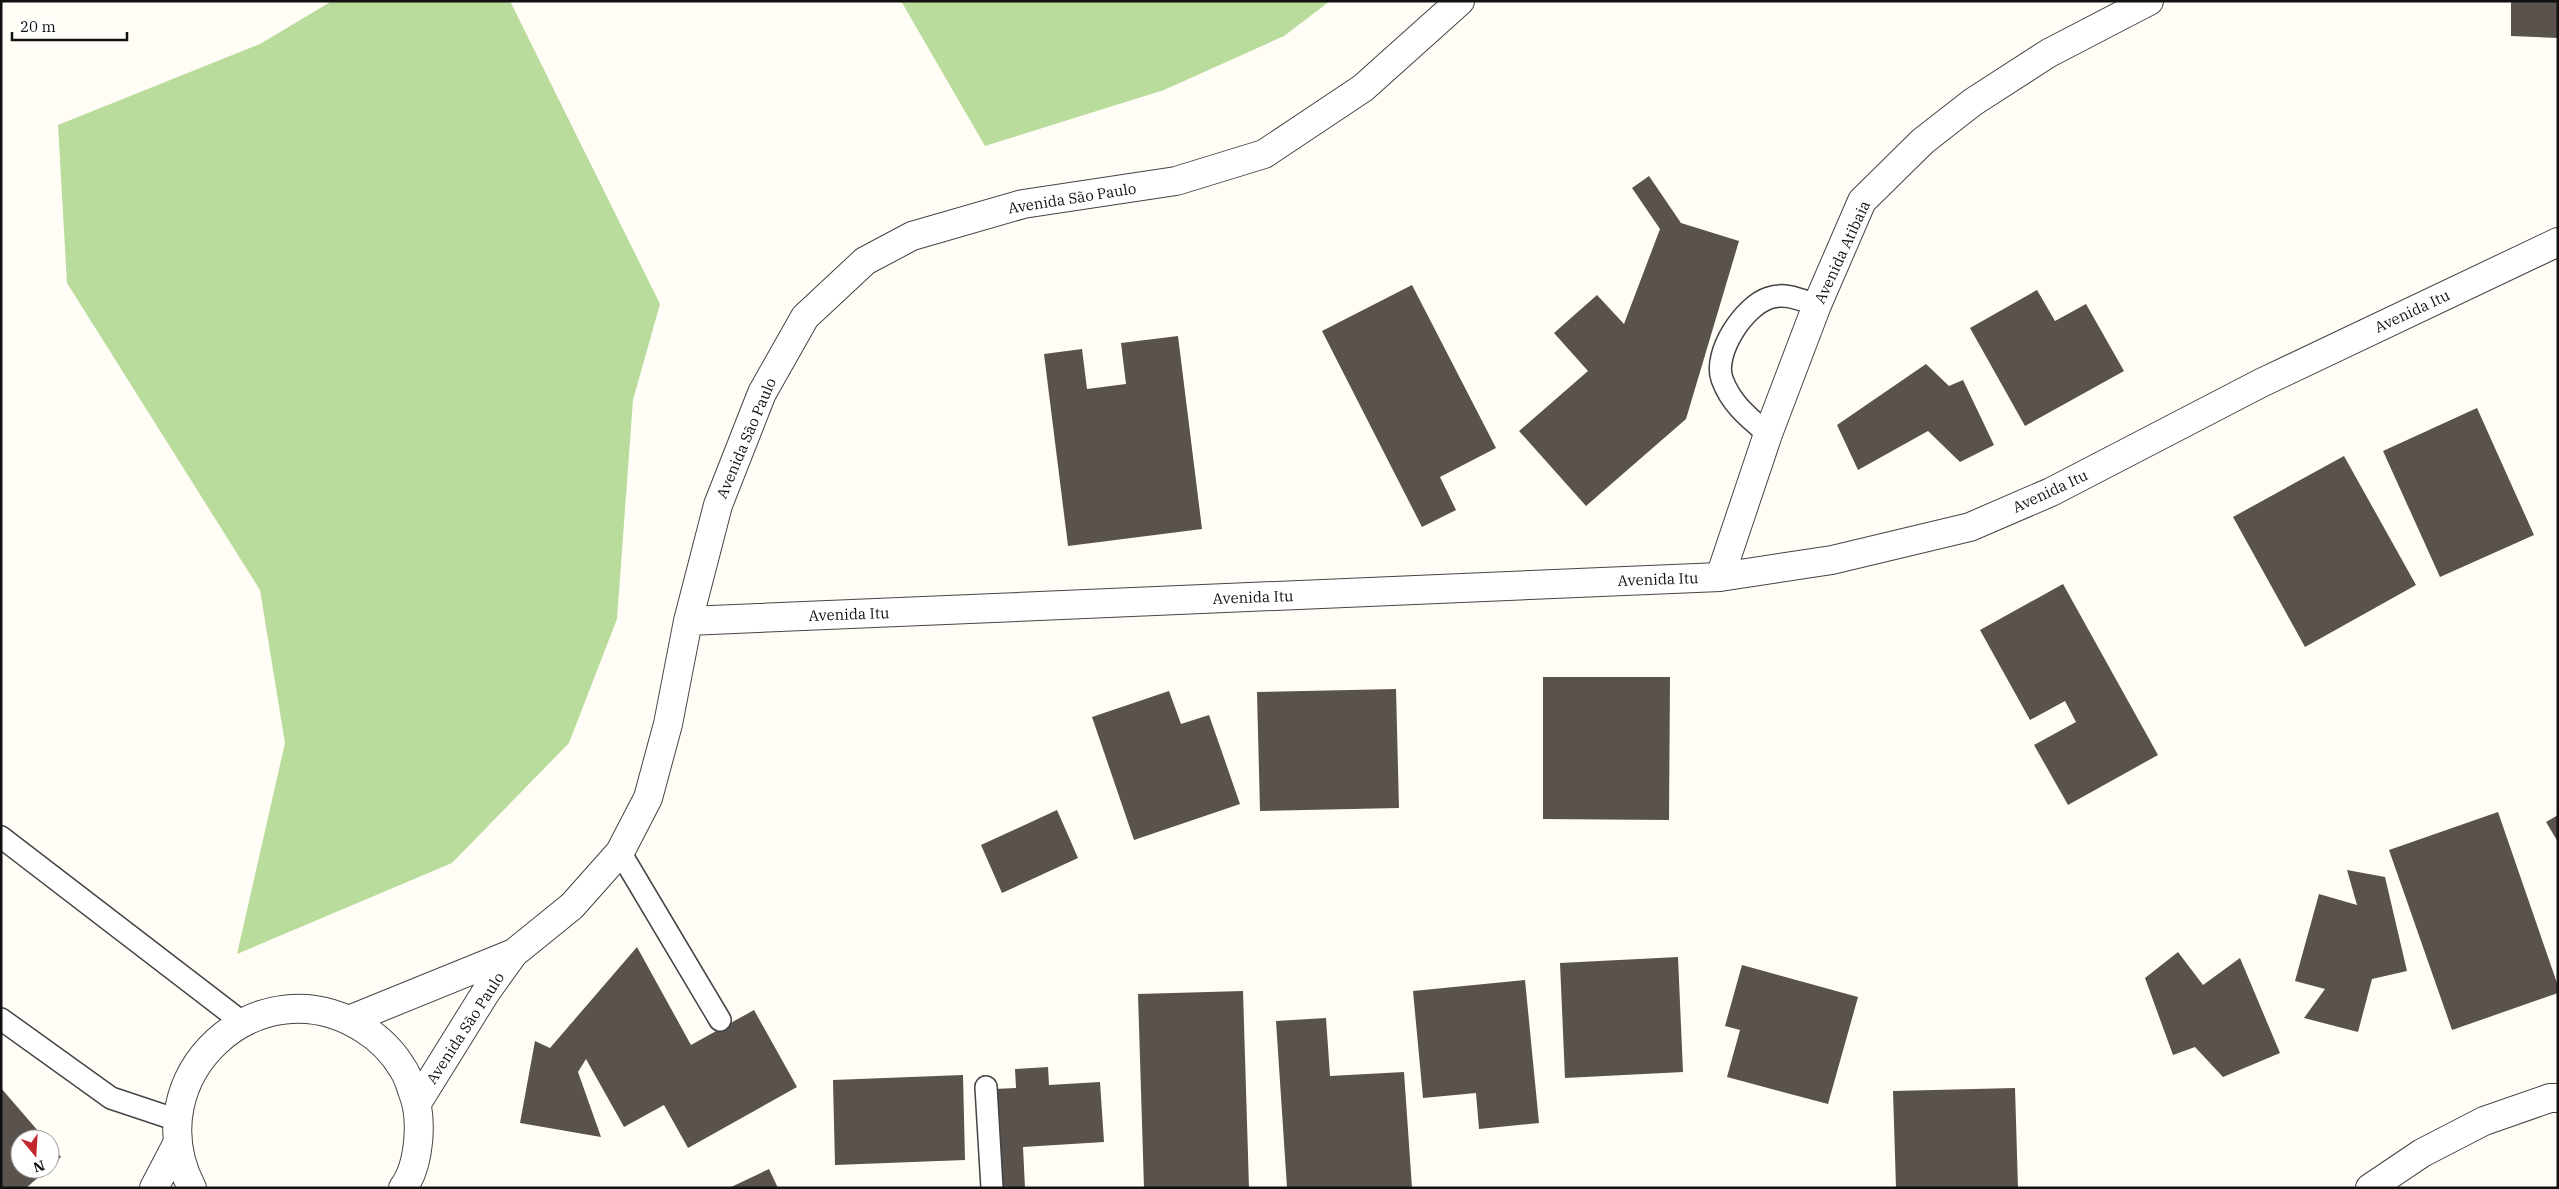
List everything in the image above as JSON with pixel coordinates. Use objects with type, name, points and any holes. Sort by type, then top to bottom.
[{"type":"street","name":"Avenida São Paulo","points":[[349,1020],[514,952],[572,906],[620,852],[648,798],[668,724],[688,621],[718,506],[762,393],[805,318],[865,261],[912,236],[973,217],[1024,204],[1176,181],[1264,154],[1363,88],[1460,1]]},
{"type":"street","name":"Avenida Atibaia","points":[[1720,577],[1768,434],[1817,304],[1862,201],[1923,141],[1973,102],[2049,53],[2149,1]]},
{"type":"street","name":"Avenida Itu","points":[[688,621],[1720,577],[1832,560],[1970,527],[2051,492],[2261,383],[2558,242]]},
{"type":"street","name":"Avenida São Paulo","points":[[417,1103],[486,992],[514,952]]},
{"type":"street","points":[[192,1188],[183,1172],[177,1132],[178,1107],[190,1073],[212,1043],[242,1022],[277,1010],[314,1009],[349,1020],[380,1040],[404,1069],[417,1103],[419,1144],[403,1188]]},
{"type":"street","points":[[2370,1188],[2422,1153],[2484,1121],[2550,1098],[2558,1098]]},
{"type":"street","points":[[154,1188],[177,1132]]},
{"type":"lane","points":[[1768,434],[1744,415],[1730,398],[1721,377],[1723,354],[1730,335],[1746,313],[1767,298],[1785,295],[1817,304]]},
{"type":"lane","points":[[1,838],[242,1022]]},
{"type":"lane","points":[[620,852],[720,1020]]},
{"type":"lane","points":[[1,1019],[111,1098],[177,1132]]},
{"type":"lane","points":[[986,1087],[992,1188]]},
{"type":"green space","points":[[332,1],[510,1],[660,304],[633,400],[617,619],[569,743],[452,863],[237,954],[285,743],[260,590],[67,283],[58,125],[260,44]]},
{"type":"green space","points":[[901,1],[1330,1],[1284,36],[1164,90],[985,146]]},
{"type":"building","points":[[2511,1],[2558,1],[2558,38],[2511,36]]},
{"type":"building","points":[[1649,176],[1681,223],[1739,241],[1686,419],[1586,506],[1519,431],[1588,371],[1554,333],[1597,295],[1624,324],[1660,229],[1632,188]]},
{"type":"building","points":[[1412,285],[1496,448],[1440,477],[1456,510],[1422,527],[1322,331]]},
{"type":"building","points":[[2037,290],[2055,321],[2086,304],[2124,371],[2025,426],[1970,328]]},
{"type":"building","points":[[1178,336],[1202,529],[1068,546],[1044,354],[1082,349],[1087,389],[1126,384],[1121,343]]},
{"type":"building","points":[[1926,364],[1949,386],[1963,380],[1994,445],[1960,462],[1928,431],[1858,470],[1837,425]]},
{"type":"building","points":[[2477,408],[2534,535],[2440,577],[2383,451]]},
{"type":"building","points":[[2344,456],[2416,585],[2305,647],[2233,517]]},
{"type":"building","points":[[2063,584],[2158,755],[2068,805],[2034,745],[2076,722],[2065,701],[2030,720],[1980,630]]},
{"type":"building","points":[[1543,677],[1670,677],[1669,820],[1543,819]]},
{"type":"building","points":[[1396,689],[1399,808],[1260,811],[1257,692]]},
{"type":"building","points":[[1169,691],[1181,724],[1209,715],[1240,804],[1134,840],[1092,717]]},
{"type":"building","points":[[1057,810],[1078,858],[1002,893],[981,845]]},
{"type":"building","points":[[2498,812],[2558,986],[2558,993],[2452,1030],[2389,850]]},
{"type":"building","points":[[2558,815],[2558,842],[2546,822]]},
{"type":"building","points":[[2347,870],[2385,877],[2407,971],[2372,979],[2358,1032],[2304,1018],[2325,989],[2295,981],[2319,894],[2357,905]]},
{"type":"building","points":[[637,947],[691,1045],[754,1010],[797,1087],[688,1148],[664,1105],[624,1127],[586,1059],[578,1072],[601,1137],[520,1123],[535,1041],[550,1048]]},
{"type":"building","points":[[2178,952],[2203,985],[2240,958],[2280,1053],[2223,1077],[2195,1047],[2173,1055],[2145,978]]},
{"type":"building","points":[[1678,957],[1683,1072],[1565,1078],[1560,963]]},
{"type":"building","points":[[1742,965],[1858,997],[1828,1104],[1727,1077],[1740,1030],[1725,1026]]},
{"type":"building","points":[[1525,980],[1539,1123],[1479,1129],[1476,1093],[1423,1098],[1413,991]]},
{"type":"building","points":[[1243,991],[1249,1188],[1144,1188],[1138,994]]},
{"type":"building","points":[[1326,1018],[1330,1076],[1404,1072],[1412,1188],[1287,1188],[1276,1021]]},
{"type":"building","points":[[1048,1067],[1049,1085],[1100,1082],[1104,1142],[1023,1147],[1025,1188],[1000,1188],[994,1089],[1016,1088],[1015,1069]]},
{"type":"building","points":[[963,1075],[965,1160],[835,1165],[833,1080]]},
{"type":"building","points":[[1,1088],[36,1129],[10,1129],[10,1179],[36,1179],[26,1188],[1,1188]]},
{"type":"building","points":[[2015,1088],[2018,1188],[1896,1188],[1893,1091]]},
{"type":"building","points":[[769,1169],[778,1188],[729,1188]]}]
